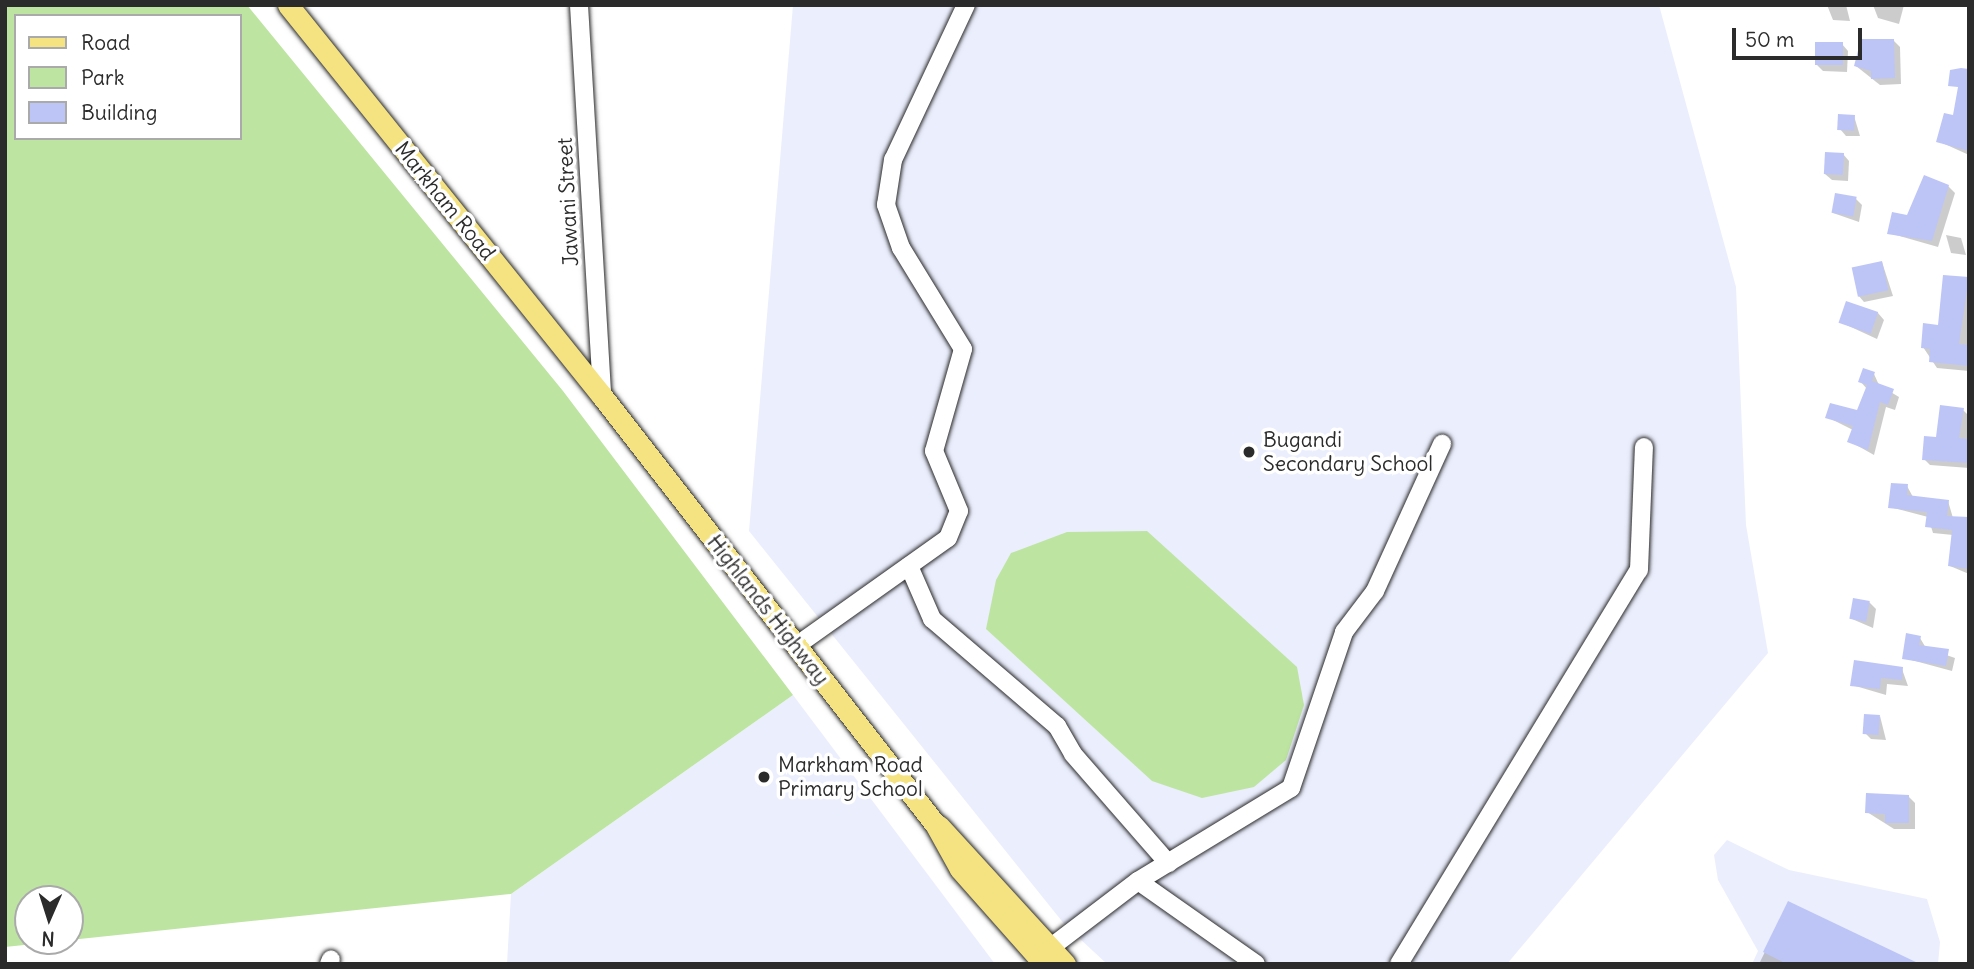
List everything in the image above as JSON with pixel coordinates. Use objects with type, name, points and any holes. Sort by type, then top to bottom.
[{"type":"main road","name":"Markham Road","points":[[288,5],[602,396]]},
{"type":"main road","name":"Highlands Highway","points":[[602,396],[935,824],[960,869],[1053,959]]},
{"type":"street","name":"Jawani Street","points":[[579,5],[602,396]]},
{"type":"street","points":[[796,646],[948,538],[959,511],[934,451],[963,349],[901,248],[886,205],[893,160],[966,5]]},
{"type":"street","points":[[1053,959],[1138,881],[1291,788],[1344,632],[1375,591],[1442,444]]},
{"type":"street","points":[[1399,964],[1639,570],[1644,447]]},
{"type":"street","points":[[909,566],[932,619],[1057,726],[1073,754],[1168,863]]},
{"type":"street","points":[[1138,881],[1256,964]]},
{"type":"shaded area","name":"Bugandi Secondary School","points":[[793,5],[1659,5],[1736,287],[1746,525],[1768,653],[1507,964],[1107,964],[1065,925],[749,531]]},
{"type":"shaded area","name":"Markham Road Primary School","points":[[793,695],[995,964],[507,964],[511,894]]},
{"type":"shaded area","points":[[1727,840],[1789,870],[1927,899],[1940,942],[1938,964],[1752,964],[1758,951],[1718,880],[1714,855]]},
{"type":"green space","points":[[5,5],[247,5],[563,391],[793,695],[511,894],[84,939],[84,885],[14,885],[14,946],[5,947]]},
{"type":"green space","points":[[1147,531],[1297,667],[1304,705],[1286,760],[1254,787],[1202,798],[1152,781],[986,629],[996,580],[1011,553],[1067,532]]},
{"type":"building","points":[[1861,39],[1894,39],[1895,78],[1871,79],[1871,71],[1854,66]]},
{"type":"building","points":[[1815,42],[1843,42],[1843,65],[1815,65]]},
{"type":"building","points":[[1969,69],[1969,151],[1936,142],[1944,113],[1953,115],[1958,87],[1948,86],[1950,70]]},
{"type":"building","points":[[1838,114],[1855,115],[1854,131],[1837,130]]},
{"type":"building","points":[[1825,152],[1844,153],[1843,175],[1824,174]]},
{"type":"building","points":[[1924,175],[1949,185],[1932,241],[1887,234],[1892,212],[1907,215]]},
{"type":"building","points":[[1835,193],[1857,197],[1853,217],[1832,213]]},
{"type":"building","points":[[1882,261],[1888,290],[1858,297],[1852,267]]},
{"type":"building","points":[[1943,275],[1969,277],[1959,344],[1969,345],[1969,366],[1929,362],[1930,349],[1921,348],[1923,323],[1938,325]]},
{"type":"building","points":[[1846,301],[1878,312],[1871,334],[1839,323]]},
{"type":"building","points":[[1863,368],[1875,372],[1872,381],[1894,389],[1888,405],[1880,402],[1868,450],[1847,442],[1853,426],[1825,418],[1830,403],[1857,410],[1867,385],[1858,382]]},
{"type":"building","points":[[1940,405],[1964,408],[1959,438],[1969,439],[1969,463],[1922,460],[1924,436],[1936,437]]},
{"type":"building","points":[[1891,483],[1908,484],[1907,495],[1949,500],[1947,516],[1969,517],[1969,569],[1948,566],[1952,530],[1925,527],[1927,512],[1888,508]]},
{"type":"building","points":[[1853,598],[1870,601],[1866,622],[1849,619]]},
{"type":"building","points":[[1906,633],[1921,636],[1919,645],[1949,649],[1946,666],[1902,659]]},
{"type":"building","points":[[1854,660],[1903,667],[1902,680],[1881,678],[1880,689],[1850,686]]},
{"type":"building","points":[[1864,714],[1880,715],[1879,735],[1863,734]]},
{"type":"building","points":[[1866,793],[1909,795],[1909,823],[1885,823],[1885,814],[1865,813]]},
{"type":"building","points":[[1788,901],[1920,964],[1787,964],[1763,952]]},
{"type":"place","name":"Bugandi Secondary School","points":[[1249,452]]},
{"type":"place","name":"Markham Road Primary School","points":[[764,777]]}]
